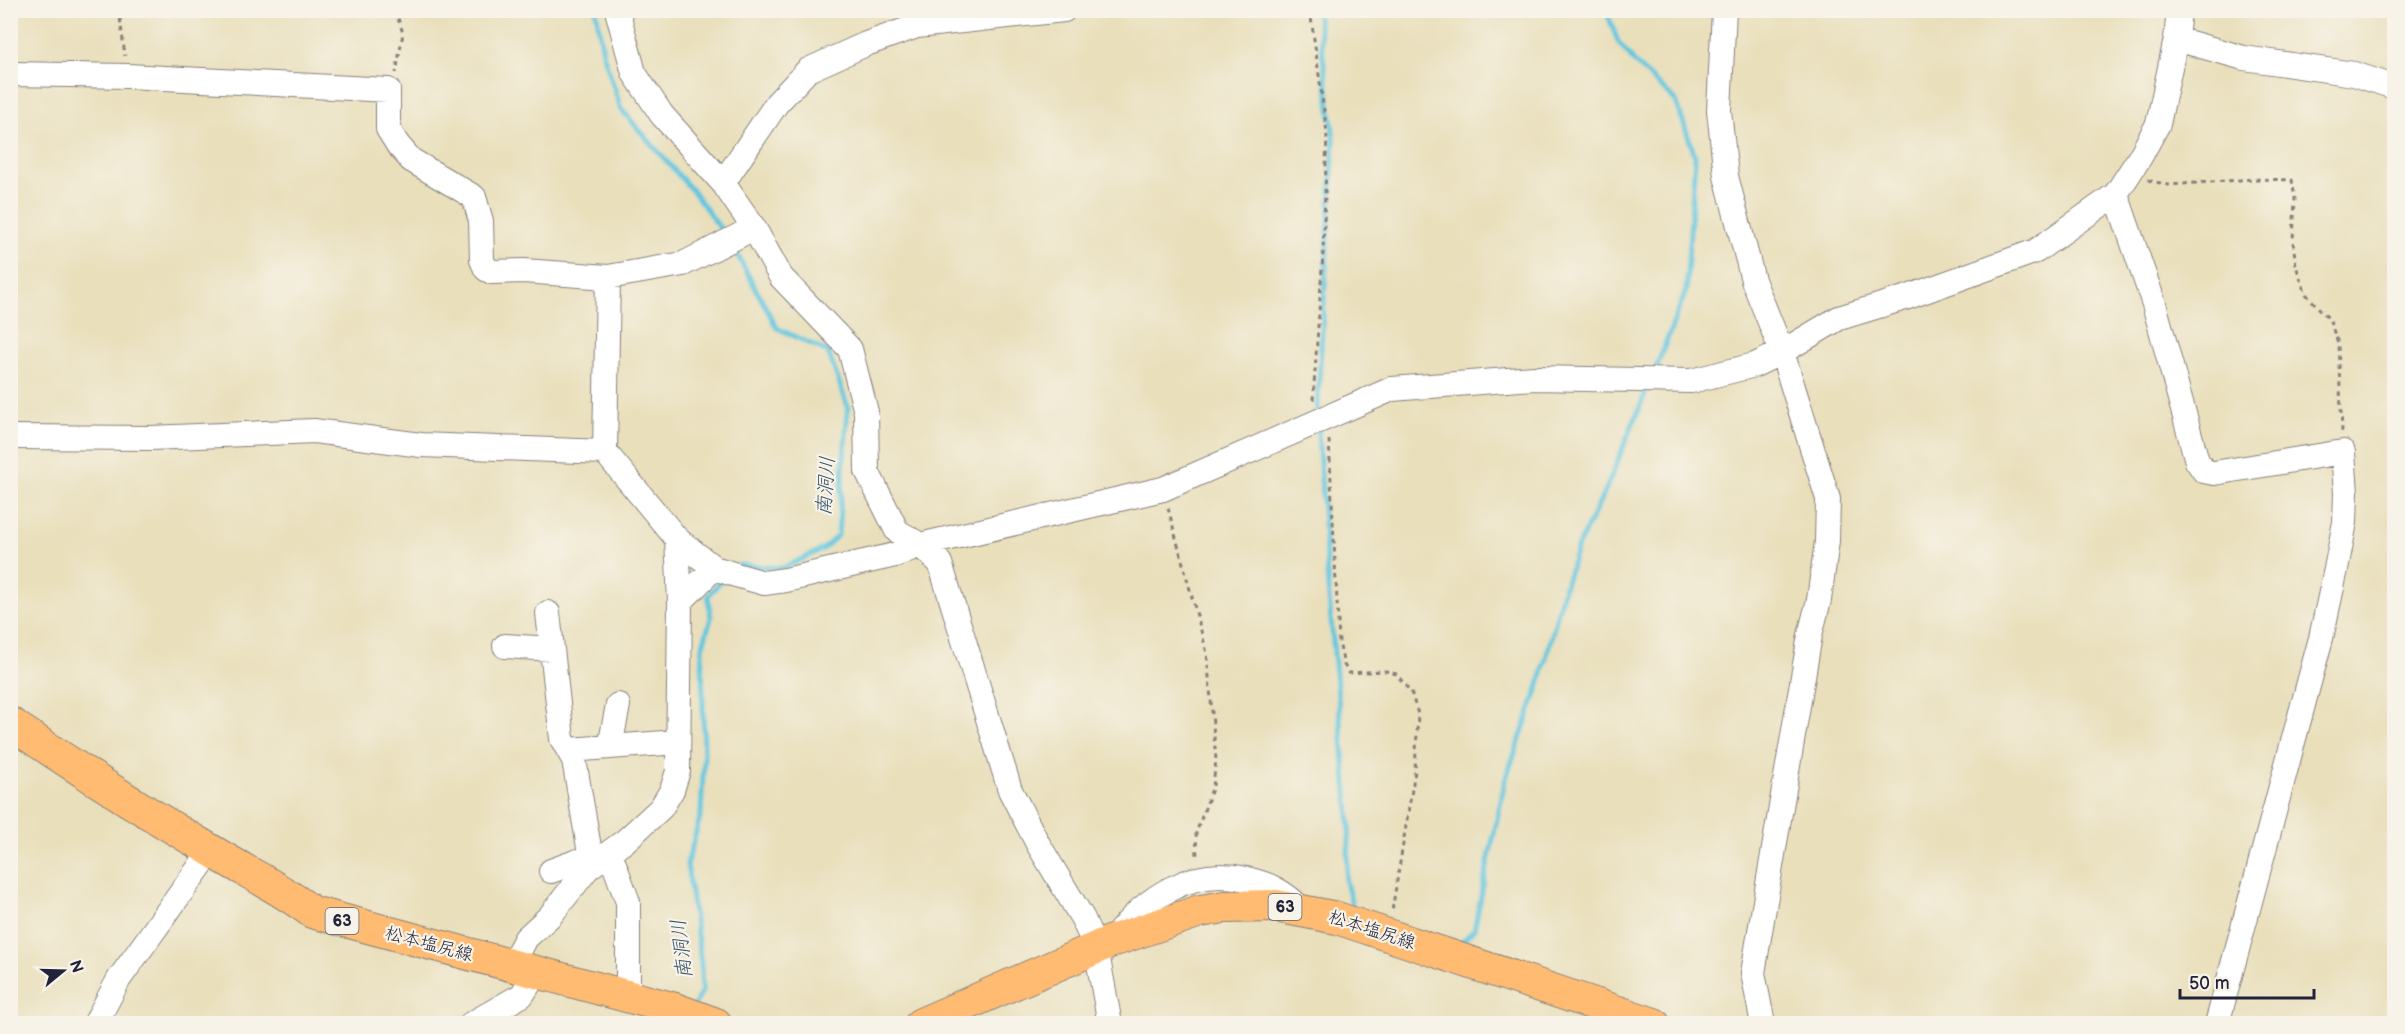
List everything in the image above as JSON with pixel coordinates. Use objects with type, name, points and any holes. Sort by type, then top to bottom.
[{"type":"main road","name":"松本塩尻線","points":[[10,723],[212,851],[288,894],[312,912],[675,1009],[716,1023]]},
{"type":"main road","name":"松本塩尻線","points":[[921,1023],[1104,944],[1200,911],[1253,905],[1301,909],[1337,918],[1610,1016],[1654,1023]]},
{"type":"street","points":[[616,10],[634,73],[662,115],[723,183],[754,228],[781,277],[850,349],[866,412],[867,471],[897,531],[920,545],[940,563],[1010,790],[1038,844],[1083,919],[1104,944],[1110,1023]]},
{"type":"street","points":[[1724,10],[1719,110],[1726,176],[1753,279],[1782,352],[1828,499],[1828,519],[1818,600],[1800,691],[1753,973],[1763,1023]]},
{"type":"street","points":[[608,277],[605,452],[677,539],[714,568],[764,583],[786,580],[895,555],[920,545],[1162,489],[1392,389],[1534,378],[1691,381],[1755,365],[1782,352],[1839,318],[1908,297],[2036,251],[2123,184],[2158,124],[2176,39],[2179,10]]},
{"type":"street","points":[[723,183],[777,103],[808,70],[866,44],[917,26],[1051,11]]},
{"type":"street","points":[[2176,39],[2244,58],[2355,74],[2394,87]]},
{"type":"street","points":[[10,74],[128,76],[388,90],[388,129],[398,146],[411,160],[474,197],[481,221],[482,260],[486,269],[492,272],[523,271],[608,277],[683,264],[754,228]]},
{"type":"street","points":[[2123,184],[2197,461],[2204,471],[2214,473],[2343,452],[2346,493],[2345,522],[2334,580],[2321,638],[2217,1023]]},
{"type":"street","points":[[10,437],[151,438],[314,431],[421,444],[605,452]]},
{"type":"street","points":[[471,1023],[497,1017],[522,995],[526,938],[550,916],[601,859],[625,841],[661,808],[672,790],[678,771],[680,602],[677,539]]},
{"type":"street","points":[[680,602],[714,568]]},
{"type":"street","points":[[548,613],[562,739],[574,760],[601,859],[628,902],[628,997]]},
{"type":"street","points":[[505,646],[552,649]]},
{"type":"street","points":[[610,747],[618,705]]},
{"type":"street","points":[[569,750],[678,742]]},
{"type":"street","points":[[95,1023],[119,979],[212,851]]},
{"type":"street","points":[[551,871],[578,861],[601,859]]},
{"type":"street","points":[[1104,944],[1161,893],[1183,882],[1200,878],[1225,875],[1263,883],[1279,890],[1301,909]]},
{"type":"path","points":[[119,10],[128,76]]},
{"type":"path","points":[[388,90],[396,74],[403,33],[395,10]]},
{"type":"path","points":[[1310,10],[1326,133],[1320,420],[1338,634],[1344,665],[1349,673],[1386,671],[1396,674],[1411,692],[1418,714],[1414,771],[1388,935]]},
{"type":"path","points":[[2123,184],[2168,185],[2254,179],[2292,180],[2295,199],[2293,241],[2296,266],[2306,294],[2329,319],[2338,343],[2343,452]]},
{"type":"path","points":[[1162,489],[1207,653],[1216,760],[1213,786],[1196,833],[1195,846],[1200,878]]},
{"type":"waterway","name":"南洞川","points":[[596,10],[603,53],[621,109],[696,195],[725,235]]},
{"type":"waterway","points":[[1317,10],[1334,140],[1317,414]]},
{"type":"waterway","points":[[1606,10],[1618,42],[1636,64],[1676,101],[1695,156],[1686,291],[1654,373]]},
{"type":"waterway","name":"南洞川","points":[[732,245],[777,328],[828,352],[848,407],[838,535],[823,549],[783,568],[739,565]]},
{"type":"waterway","points":[[1457,946],[1474,930],[1505,781],[1539,685],[1564,588],[1578,546],[1606,489],[1648,387]]},
{"type":"waterway","points":[[1318,430],[1328,587],[1350,826],[1346,882],[1353,908]]},
{"type":"waterway","name":"南洞川","points":[[694,1006],[702,991],[701,963],[687,864],[701,814],[704,757],[702,649],[711,618],[708,596],[724,577]]},
{"type":"waterway","points":[[1381,1024],[1382,1019]]}]
